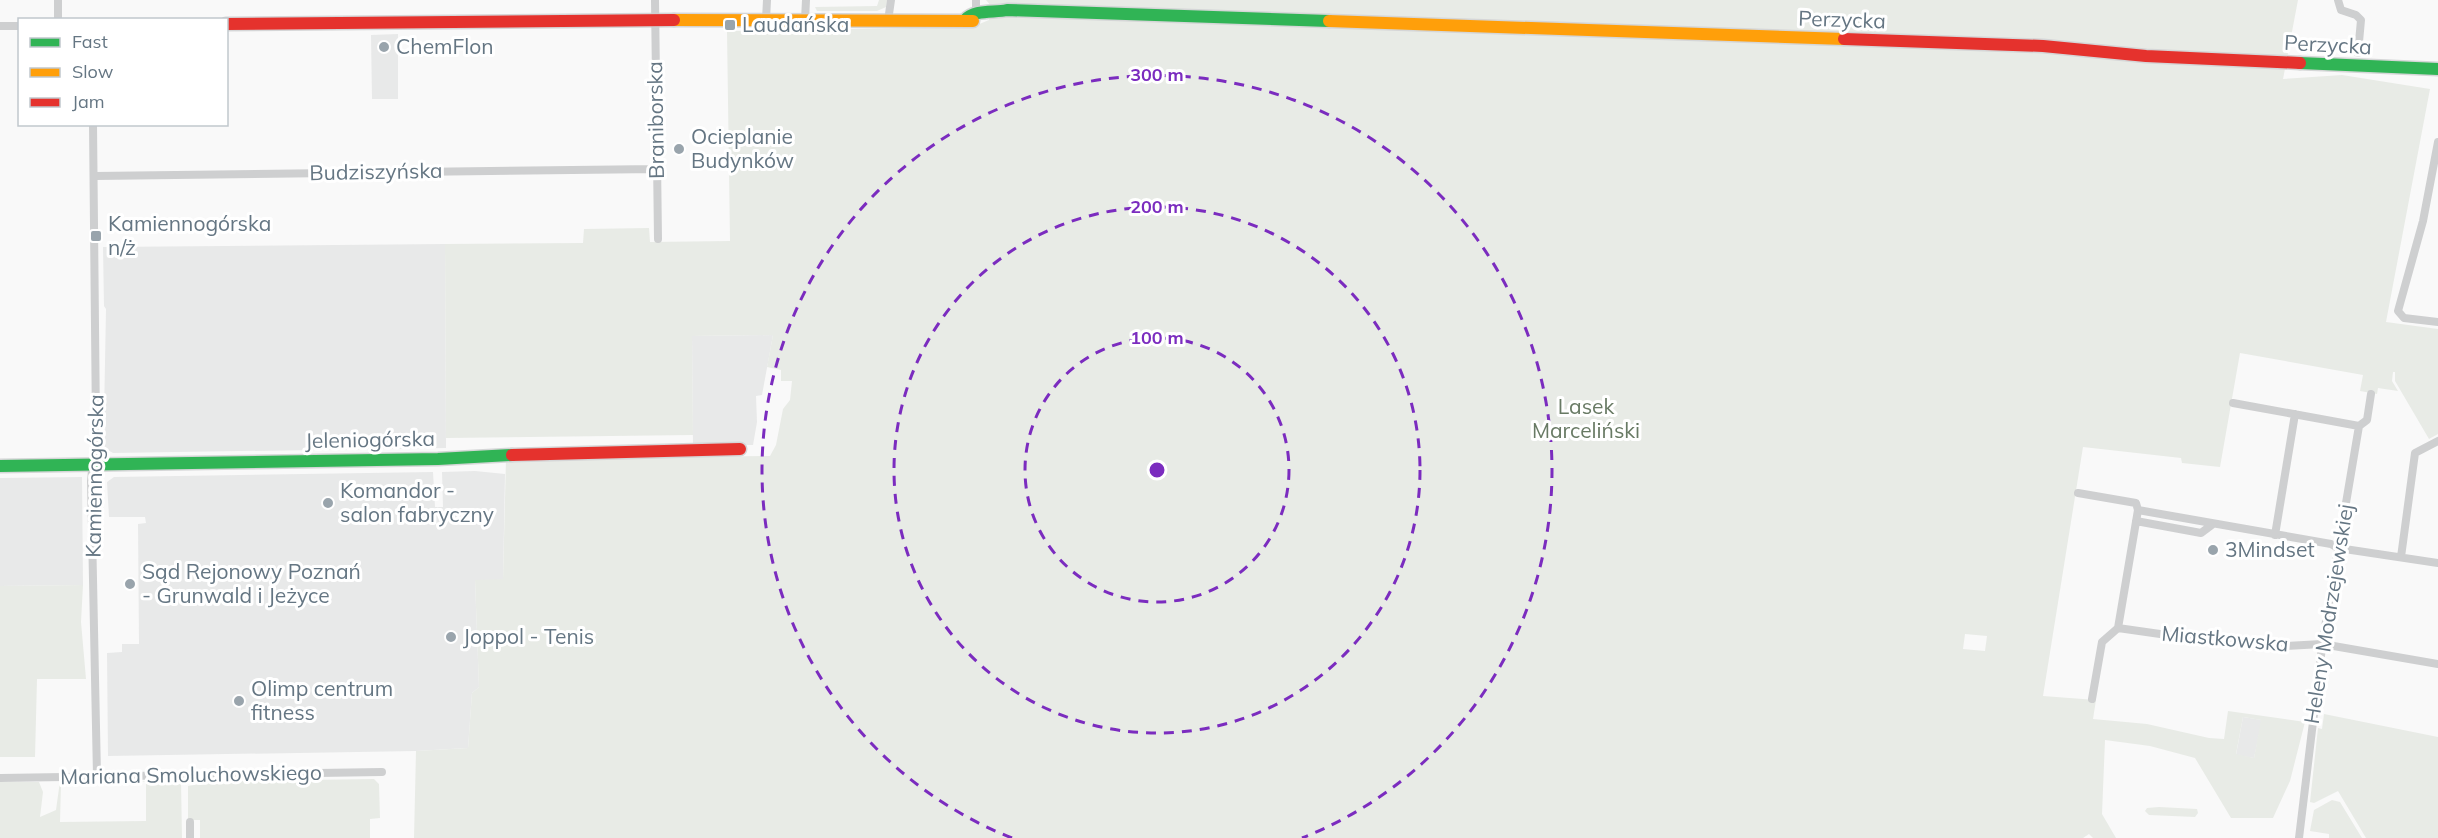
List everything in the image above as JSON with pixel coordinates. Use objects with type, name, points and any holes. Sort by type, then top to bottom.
[{"type":"street","points":[[58,0],[58,18]]},
{"type":"street","name":"Braniborska","points":[[655,0],[658,239]]},
{"type":"street","points":[[766,20],[767,0]]},
{"type":"street","points":[[805,20],[806,0]]},
{"type":"street","points":[[888,21],[891,0]]},
{"type":"street","points":[[970,17],[976,0]]},
{"type":"street","points":[[2338,0],[2341,10],[2356,15],[2361,20],[2358,53]]},
{"type":"street","name":"Perzycka","points":[[228,24],[655,20],[888,21],[970,17],[989,11],[993,13],[1007,10],[2043,46],[2146,56],[2438,69]]},
{"type":"street","points":[[0,26],[18,26]]},
{"type":"street","name":"Kamiennogórska","points":[[93,126],[96,426],[92,481],[97,776]]},
{"type":"street","points":[[2438,142],[2423,221],[2398,311],[2404,318],[2438,322]]},
{"type":"street","name":"Budziszyńska","points":[[95,176],[657,169]]},
{"type":"street","name":"Heleny Modrzejewskiej","points":[[2299,838],[2322,644],[2359,426],[2367,420],[2371,394]]},
{"type":"street","points":[[2233,403],[2359,426]]},
{"type":"street","points":[[2276,535],[2295,414]]},
{"type":"street","points":[[2401,557],[2415,453],[2434,443]]},
{"type":"street","name":"Jeleniogórska","points":[[0,466],[438,459],[571,452],[740,449]]},
{"type":"street","points":[[2078,493],[2136,503],[2138,510],[2118,628],[2102,642],[2092,699]]},
{"type":"street","points":[[2138,510],[2331,544],[2338,548],[2438,563]]},
{"type":"street","points":[[2136,521],[2201,533],[2213,524]]},
{"type":"street","name":"Miastkowska","points":[[2118,628],[2167,635],[2187,634],[2265,647],[2322,644],[2438,664]]},
{"type":"street","name":"Mariana Smoluchowskiego","points":[[0,778],[382,772]]},
{"type":"street","points":[[190,822],[190,838]]},
{"type":"shaded area","points":[[398,34],[398,99],[372,99],[371,35]]},
{"type":"shaded area","points":[[445,244],[446,448],[113,453],[106,449],[104,445],[106,419],[104,416],[106,309],[104,306],[103,247]]},
{"type":"shaded area","points":[[773,335],[762,395],[756,396],[757,422],[753,445],[719,442],[713,445],[693,446],[692,336]]},
{"type":"shaded area","points":[[475,471],[505,474],[503,580],[475,580],[479,687],[472,693],[468,748],[416,751],[108,756],[107,653],[122,652],[122,644],[139,644],[138,524],[146,523],[145,517],[109,517],[107,482],[114,477],[433,472],[435,507],[443,507],[442,472]]},
{"type":"shaded area","points":[[82,477],[83,585],[0,586],[0,478]]},
{"type":"shaded area","points":[[2243,717],[2262,720],[2254,758],[2236,755]]},
{"type":"green space","points":[[879,0],[887,0],[886,7],[877,11],[817,11],[815,7],[877,6]]},
{"type":"green space","name":"Lasek Marceliński","points":[[986,0],[2298,0],[2283,79],[2342,75],[2430,89],[2386,322],[2438,329],[2438,434],[2429,439],[2395,381],[2395,372],[2393,372],[2392,381],[2398,391],[2378,388],[2377,394],[2360,391],[2363,375],[2240,353],[2220,467],[2182,463],[2181,458],[2083,447],[2043,696],[2096,700],[2093,719],[2147,724],[2209,738],[2224,739],[2228,711],[2305,722],[2290,781],[2273,818],[2231,818],[2195,758],[2150,746],[2105,740],[2102,814],[2116,838],[2093,838],[2089,834],[2083,838],[414,838],[416,751],[468,748],[472,693],[479,687],[475,580],[503,579],[506,459],[770,456],[776,445],[783,409],[790,400],[792,381],[781,381],[781,370],[767,367],[773,335],[692,336],[693,435],[446,438],[445,244],[583,243],[584,229],[649,228],[650,242],[730,241],[727,31],[972,27],[989,20],[991,6]],"holes":[[[1965,634],[1987,636],[1985,651],[1963,649]],[[2243,717],[2261,720],[2254,758],[2236,754]]]},
{"type":"green space","points":[[83,585],[81,622],[86,679],[37,679],[35,757],[0,757],[0,586]]},
{"type":"green space","points":[[2324,714],[2438,737],[2438,838],[2366,838],[2338,791],[2314,803],[2310,802],[2318,728],[2322,729]]},
{"type":"green space","points":[[374,779],[379,784],[380,818],[370,819],[370,838],[200,838],[200,820],[188,820],[188,786],[200,784],[200,782],[224,784],[239,781]]},
{"type":"green space","points":[[131,780],[61,783],[60,822],[146,821],[146,782],[141,781],[181,781],[182,838],[0,838],[0,782],[39,782],[43,792],[40,817],[56,810],[60,781]]},
{"type":"green space","points":[[2332,800],[2340,802],[2362,838],[2329,838],[2329,834],[2310,831],[2314,810]]},
{"type":"green space","points":[[2147,808],[2197,809],[2198,813],[2195,817],[2149,815],[2145,811]]},
{"type":"traffic: fast","points":[[965,20],[974,14],[1007,10],[1329,21]]},
{"type":"traffic: fast","points":[[2300,63],[2438,69]]},
{"type":"traffic: fast","points":[[0,466],[438,459],[512,455]]},
{"type":"traffic: slow","points":[[674,20],[973,21]]},
{"type":"traffic: slow","points":[[1329,21],[1844,39]]},
{"type":"traffic: jam","points":[[228,24],[674,20]]},
{"type":"traffic: jam","points":[[1844,39],[2043,46],[2146,56],[2300,63]]},
{"type":"traffic: jam","points":[[512,455],[740,449]]},
{"type":"place","name":"Laudańska","points":[[730,25]]},
{"type":"place","name":"ChemFlon","points":[[384,47]]},
{"type":"place","name":"Ocieplanie Budynków","points":[[679,149]]},
{"type":"place","name":"Kamiennogórska n/ż","points":[[96,236]]},
{"type":"place","name":"Komandor - salon fabryczny","points":[[328,503]]},
{"type":"place","name":"3Mindset","points":[[2213,550]]},
{"type":"place","name":"Sąd Rejonowy Poznań - Grunwald i Jeżyce","points":[[130,584]]},
{"type":"place","name":"Joppol - Tenis","points":[[451,637]]},
{"type":"place","name":"Olimp centrum fitness","points":[[239,701]]}]
